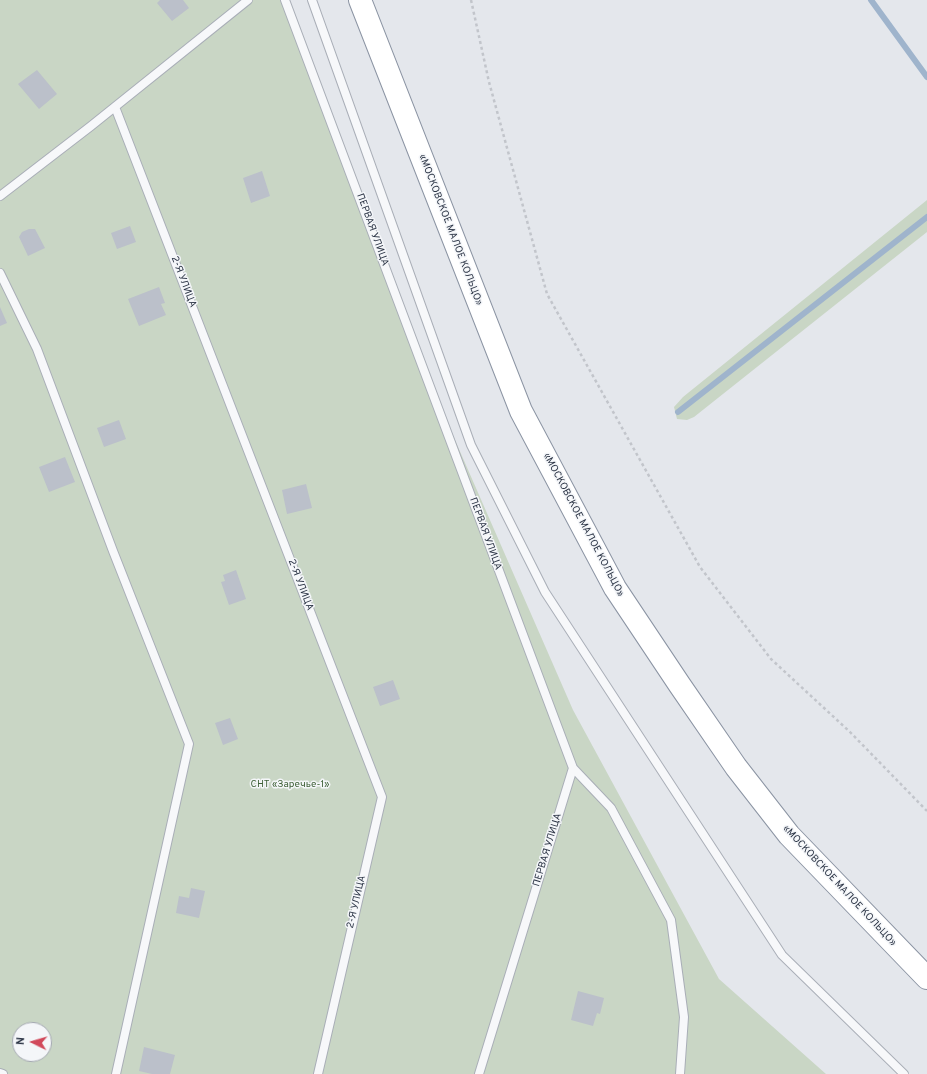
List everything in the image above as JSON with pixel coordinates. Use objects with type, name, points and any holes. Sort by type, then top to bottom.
[{"type":"highway","name":"«МОСКОВСКОЕ МАЛОЕ КОЛЬЦО»","points":[[360,0],[521,411],[615,588],[678,684],[736,767],[789,835],[927,978]]},
{"type":"lane","points":[[0,196],[92,126],[248,0]]},
{"type":"lane","name":"ПЕРВАЯ УЛИЦА","points":[[286,0],[573,768],[478,1074]]},
{"type":"lane","points":[[312,0],[471,445],[545,592],[782,955],[904,1074]]},
{"type":"lane","name":"2-Я УЛИЦА","points":[[115,107],[382,797],[318,1074]]},
{"type":"lane","points":[[0,273],[37,349],[113,551],[189,744],[116,1074]]},
{"type":"lane","points":[[573,768],[611,808],[671,920],[684,1017],[680,1074]]},
{"type":"path","points":[[471,0],[488,82],[547,294],[696,560],[771,659],[850,732],[927,810]]},
{"type":"green space","name":"СНТ «Заречье-1»","points":[[0,0],[286,0],[441,408],[573,710],[719,979],[826,1074],[0,1074]]},
{"type":"green space","points":[[927,200],[927,232],[694,417],[687,420],[677,419],[674,407],[683,397]]},
{"type":"building","points":[[160,0],[183,0],[189,8],[172,21],[157,3]]},
{"type":"building","points":[[37,70],[57,94],[39,109],[18,84]]},
{"type":"building","points":[[262,171],[270,196],[251,203],[243,178]]},
{"type":"building","points":[[130,226],[136,242],[117,249],[111,233]]},
{"type":"building","points":[[29,229],[35,229],[45,248],[28,256],[19,237],[22,232]]},
{"type":"building","points":[[159,287],[165,303],[161,304],[166,315],[139,326],[128,299]]},
{"type":"building","points":[[0,307],[7,323],[0,326]]},
{"type":"building","points":[[119,420],[126,439],[104,447],[97,428]]},
{"type":"building","points":[[65,457],[75,482],[49,492],[39,467]]},
{"type":"building","points":[[306,484],[312,508],[287,514],[282,490]]},
{"type":"building","points":[[236,570],[246,599],[229,605],[221,582],[225,581],[223,575]]},
{"type":"building","points":[[393,680],[400,699],[380,706],[373,687]]},
{"type":"building","points":[[230,718],[238,739],[223,745],[215,723]]},
{"type":"building","points":[[191,888],[205,891],[199,918],[176,913],[179,896],[189,898]]},
{"type":"building","points":[[578,991],[604,998],[600,1014],[597,1013],[593,1026],[571,1020]]},
{"type":"building","points":[[144,1047],[175,1055],[170,1074],[152,1074],[139,1071]]},
{"type":"waterway","points":[[871,0],[927,77]]},
{"type":"waterway","points":[[678,412],[927,217]]}]
